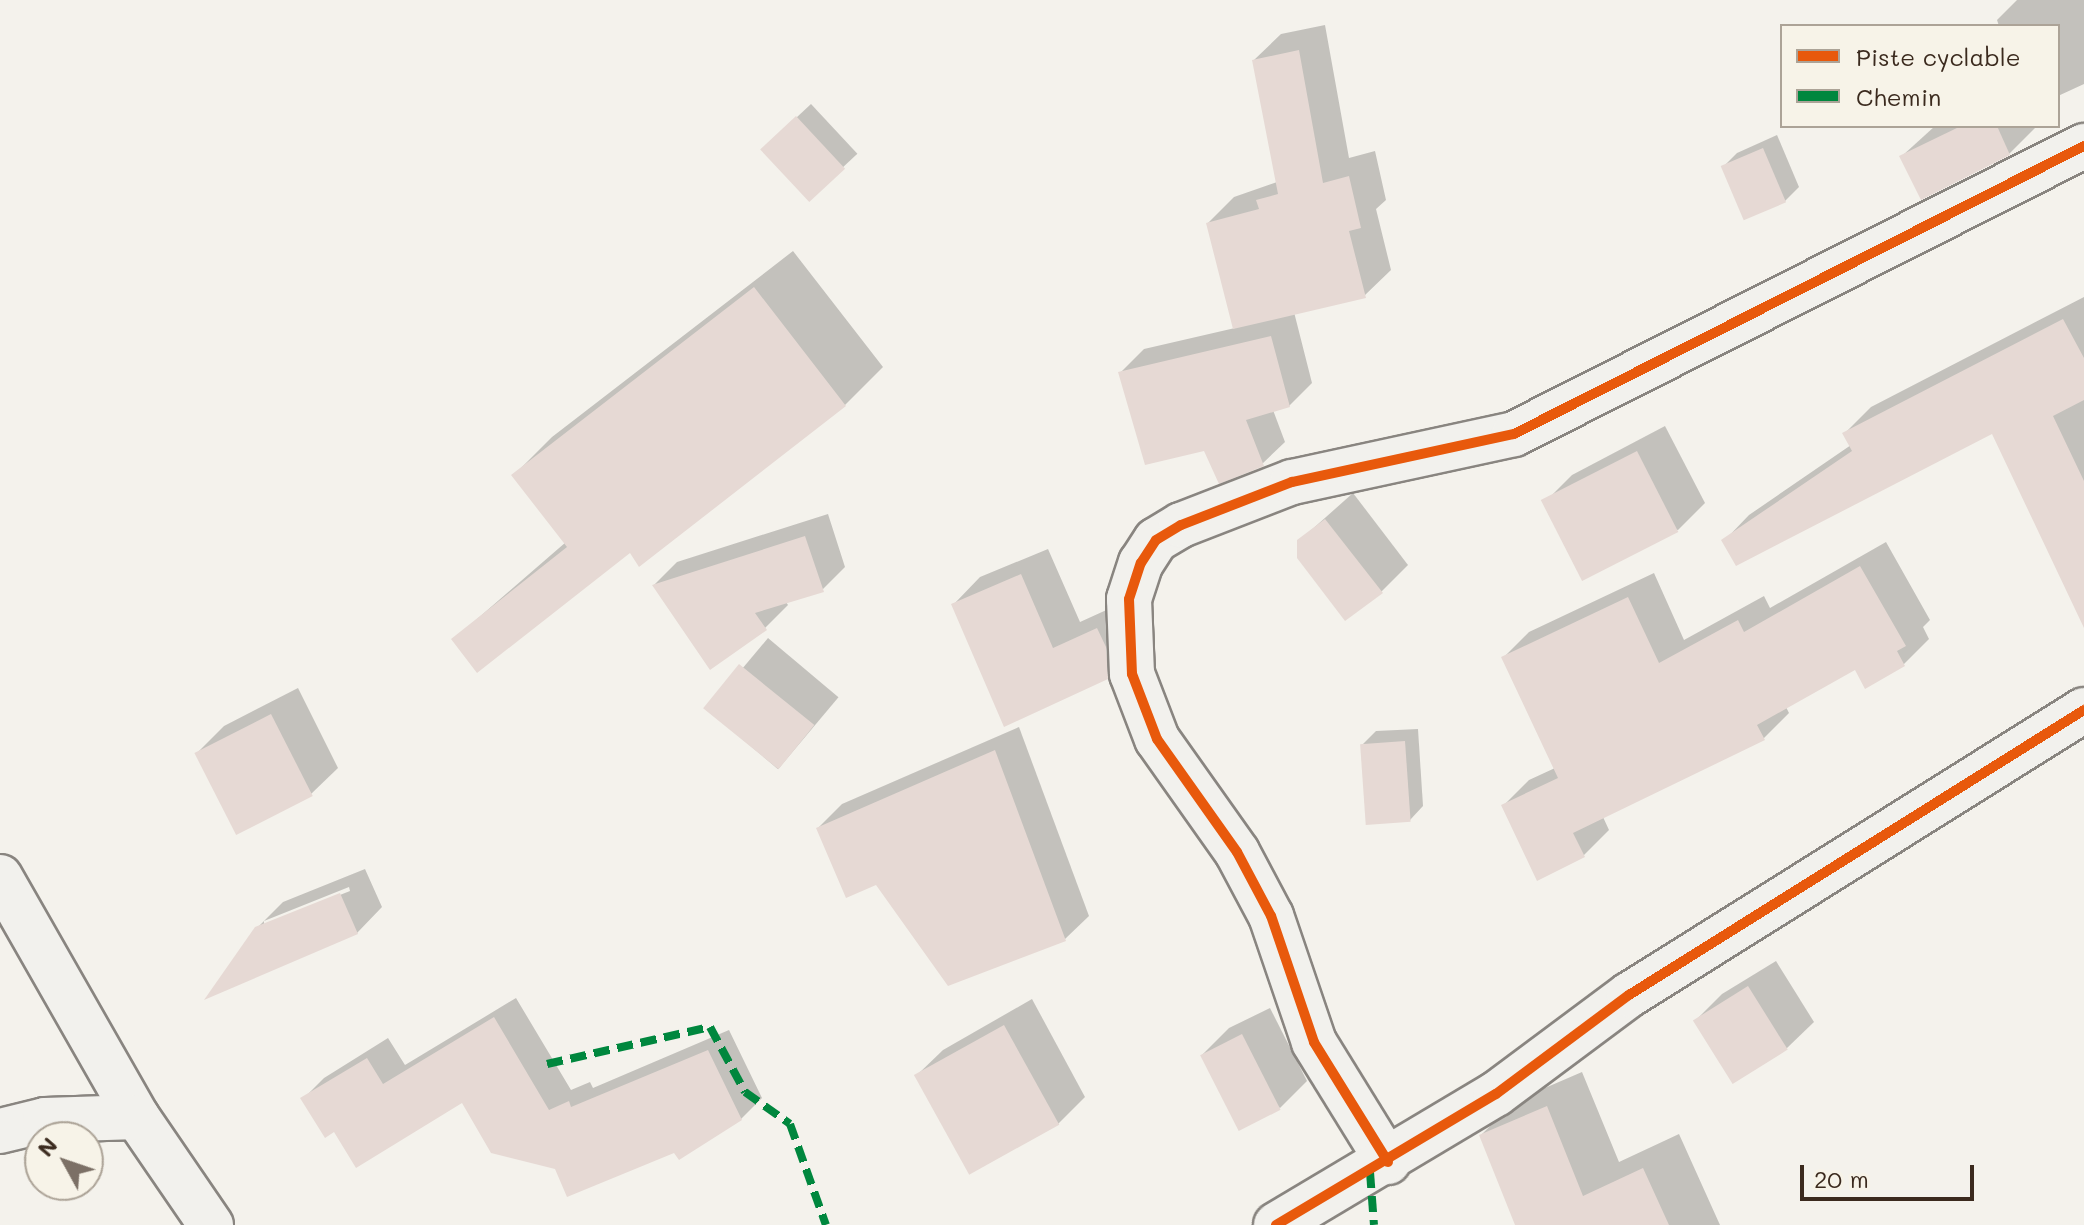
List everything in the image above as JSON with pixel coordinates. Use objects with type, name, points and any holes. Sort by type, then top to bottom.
[{"type":"street","points":[[1388,1162],[1314,1042],[1271,916],[1237,852],[1157,739],[1132,674],[1129,599],[1141,563],[1156,540],[1181,525],[1292,482],[1514,434],[2081,157]]},
{"type":"street","points":[[1276,1225],[1388,1162],[1496,1094],[1629,995],[2084,710]]},
{"type":"street","points":[[0,877],[137,1117],[211,1225]]},
{"type":"street","points":[[0,1131],[45,1120],[137,1117]]},
{"type":"building","points":[[1299,50],[1323,183],[1349,176],[1361,228],[1349,231],[1366,298],[1233,329],[1206,223],[1259,209],[1256,200],[1278,194],[1252,60]]},
{"type":"building","points":[[796,116],[845,169],[809,202],[760,149]]},
{"type":"building","points":[[1957,128],[1998,128],[2010,155],[1921,200],[1899,156]]},
{"type":"building","points":[[1763,148],[1786,202],[1744,220],[1721,166]]},
{"type":"building","points":[[754,287],[846,406],[639,567],[630,553],[477,673],[451,639],[567,547],[511,475]]},
{"type":"building","points":[[2063,319],[2084,358],[2084,400],[2053,416],[2084,481],[2084,628],[1992,434],[1736,566],[1721,540],[1852,451],[1842,433]]},
{"type":"building","points":[[1271,336],[1290,407],[1246,420],[1264,466],[1219,484],[1204,451],[1145,465],[1118,372]]},
{"type":"building","points":[[1637,451],[1678,532],[1582,581],[1541,500]]},
{"type":"building","points":[[1325,519],[1383,593],[1345,621],[1297,558],[1297,540]]},
{"type":"building","points":[[805,536],[824,592],[755,613],[767,630],[710,670],[652,585]]},
{"type":"building","points":[[1860,566],[1906,646],[1897,651],[1905,666],[1865,689],[1855,670],[1757,725],[1765,740],[1573,833],[1585,857],[1537,881],[1501,805],[1558,778],[1501,657],[1628,597],[1659,663],[1738,620],[1744,632]]},
{"type":"building","points":[[1021,574],[1053,648],[1097,628],[1106,647],[1108,679],[1004,727],[951,604]]},
{"type":"building","points":[[739,664],[814,725],[779,769],[703,708]]},
{"type":"building","points":[[271,714],[313,796],[236,835],[194,753]]},
{"type":"building","points":[[1405,741],[1411,822],[1366,825],[1360,744]]},
{"type":"building","points":[[995,750],[1066,941],[948,986],[876,885],[846,898],[816,828]]},
{"type":"building","points":[[340,893],[358,934],[204,1000],[255,927]]},
{"type":"building","points":[[1748,986],[1788,1050],[1733,1084],[1693,1020]]},
{"type":"building","points":[[494,1017],[549,1110],[569,1101],[571,1107],[708,1050],[742,1120],[679,1160],[674,1153],[567,1197],[555,1169],[491,1153],[462,1103],[356,1168],[334,1132],[325,1138],[300,1098],[367,1058],[383,1084]]},
{"type":"building","points":[[1004,1025],[1059,1125],[969,1175],[914,1075]]},
{"type":"building","points":[[1242,1034],[1281,1110],[1239,1131],[1200,1055]]},
{"type":"building","points":[[1547,1106],[1583,1196],[1643,1168],[1669,1225],[1515,1225],[1479,1135]]},
{"type":"marked path","points":[[547,1064],[710,1027],[745,1092],[790,1124],[826,1225]]},
{"type":"marked path","points":[[1370,1172],[1374,1225]]},
{"type":"cycle path","points":[[1388,1162],[1314,1042],[1271,916],[1237,852],[1157,739],[1132,674],[1129,599],[1141,563],[1156,540],[1181,525],[1292,482],[1514,434],[2084,146]]},
{"type":"cycle path","points":[[1276,1225],[1496,1094],[1629,995],[2084,710]]}]
